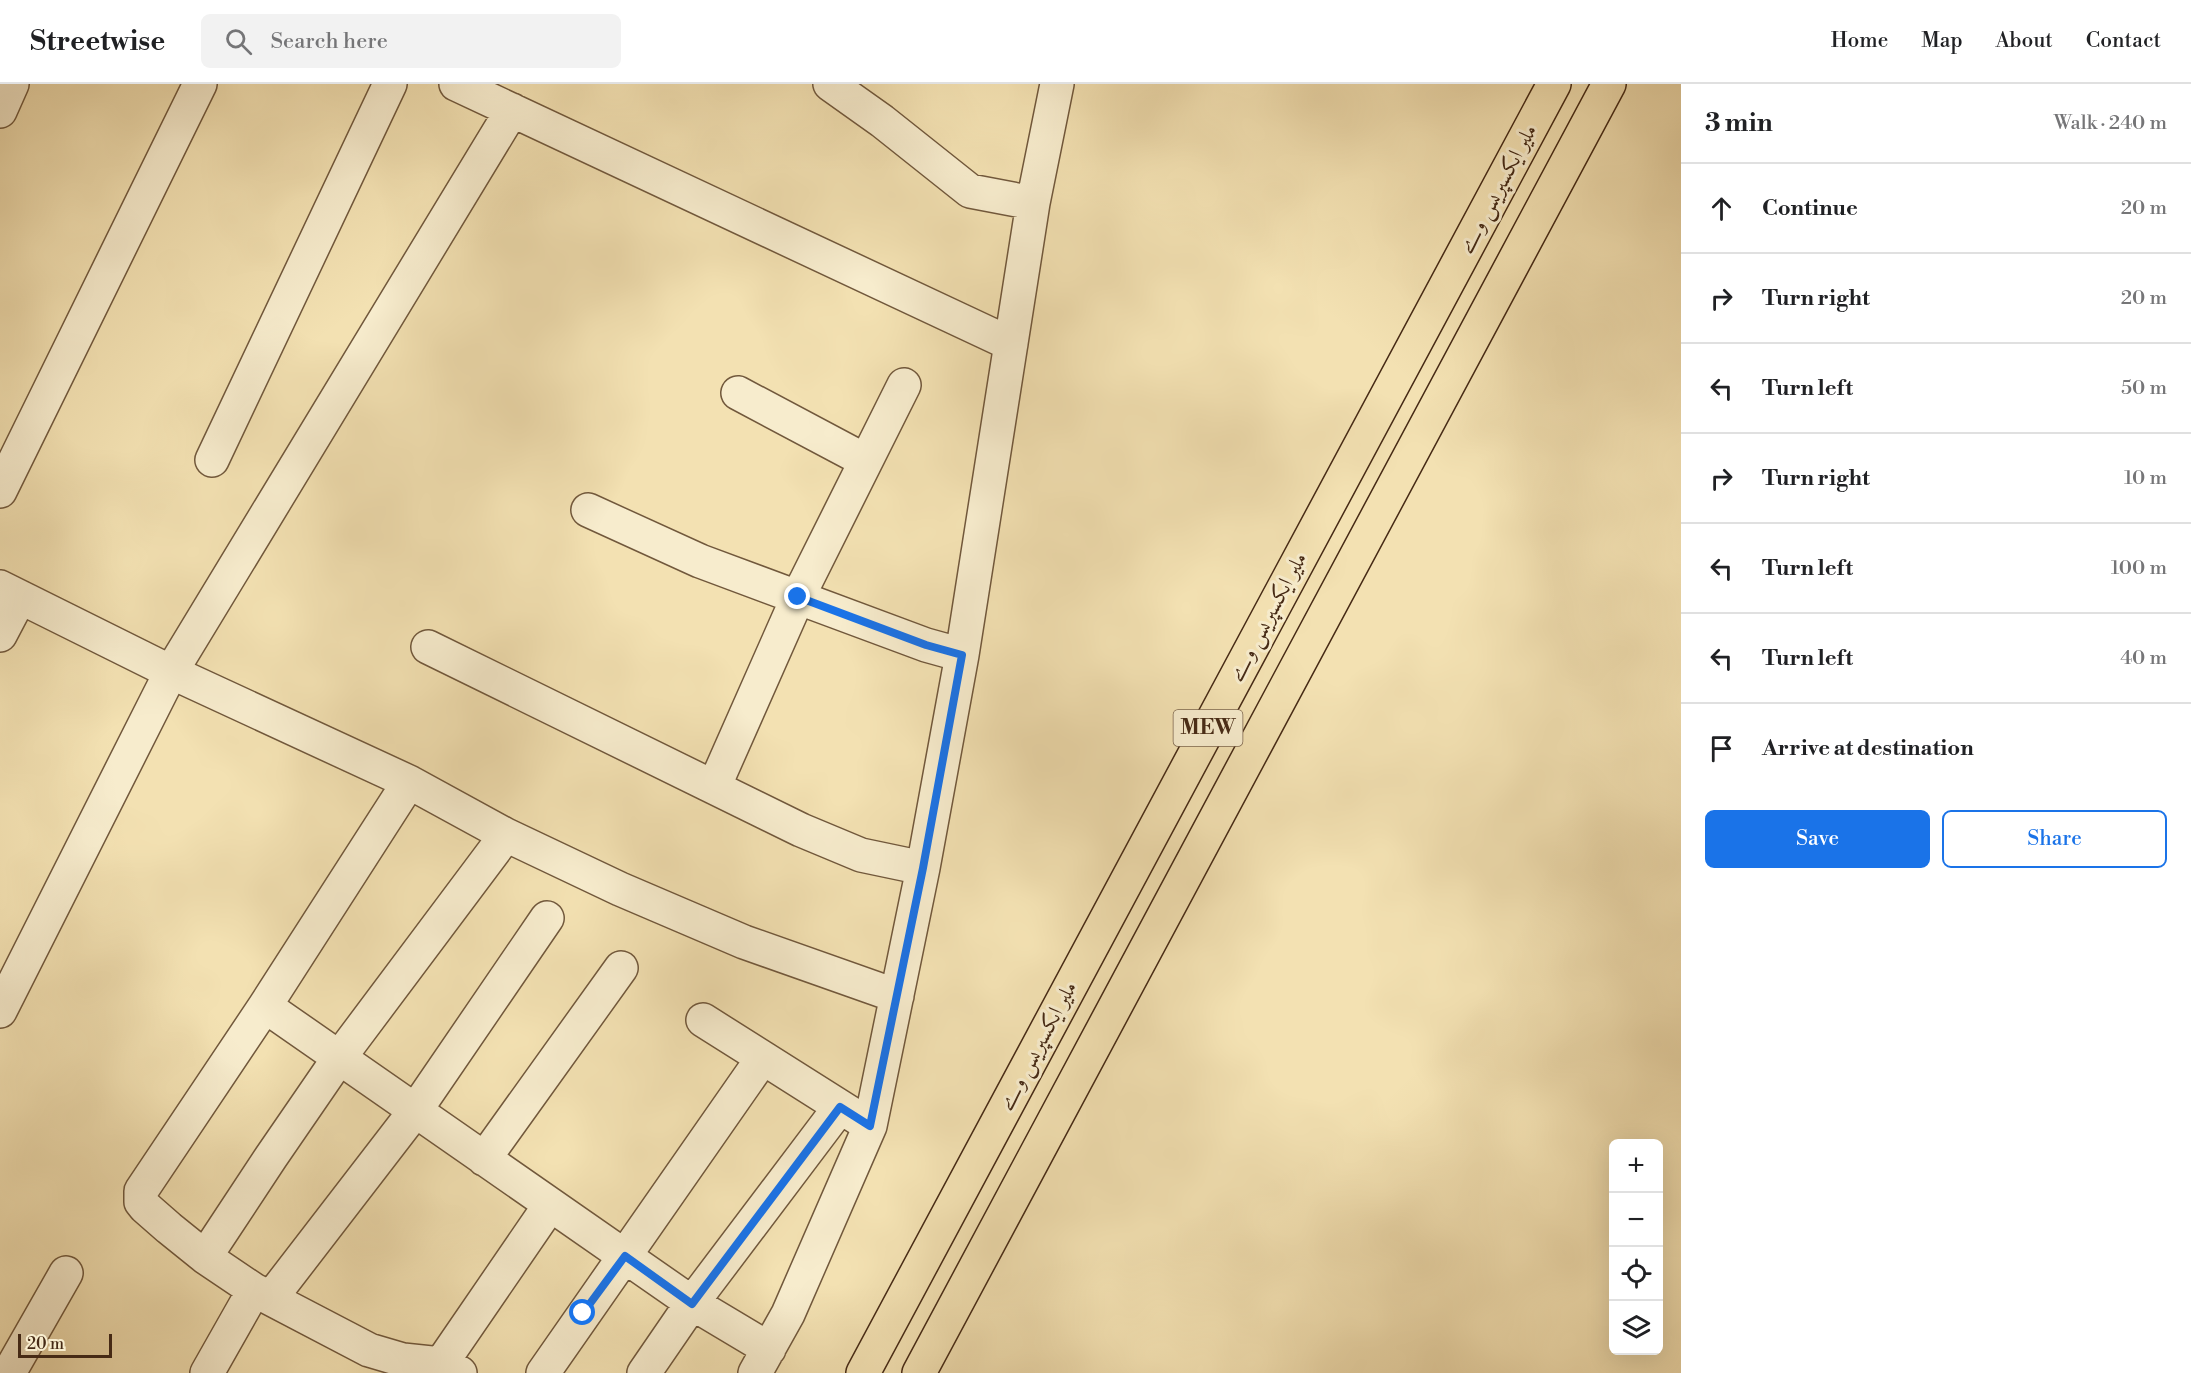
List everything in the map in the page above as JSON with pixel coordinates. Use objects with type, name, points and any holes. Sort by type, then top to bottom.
[{"type":"highway","name":"ملیر ایکسپریس وے","points":[[863,1373],[1554,84]]},
{"type":"highway","name":"MEW","points":[[919,1373],[1609,84]]},
{"type":"street","points":[[0,111],[12,84]]},
{"type":"street","points":[[0,491],[200,84]]},
{"type":"street","points":[[212,460],[390,84]]},
{"type":"street","points":[[456,84],[1011,344]]},
{"type":"street","points":[[830,84],[882,121],[970,191],[1033,203]]},
{"type":"street","points":[[265,1006],[625,1256],[692,1304],[762,1361],[788,1314],[870,1126],[923,868],[962,655],[1033,203],[1057,84]]},
{"type":"street","points":[[0,1011],[171,672],[512,110]]},
{"type":"street","points":[[714,787],[798,597],[904,385]]},
{"type":"street","points":[[738,393],[866,461]]},
{"type":"street","points":[[588,510],[700,561],[926,645],[962,655]]},
{"type":"street","points":[[0,635],[10,592],[171,672],[409,782],[506,835],[620,889],[744,942],[897,996]]},
{"type":"street","points":[[428,648],[801,830],[861,855],[923,868]]},
{"type":"street","points":[[409,782],[265,1006],[141,1191],[141,1202],[205,1257],[262,1294],[400,1366],[451,1369],[550,1205]]},
{"type":"street","points":[[205,1257],[339,1058],[506,835]]},
{"type":"street","points":[[207,1373],[262,1294],[416,1111],[547,918]]},
{"type":"street","points":[[484,1159],[621,968]]},
{"type":"street","points":[[704,1020],[870,1126]]},
{"type":"street","points":[[543,1373],[762,1059]]},
{"type":"street","points":[[644,1373],[692,1304],[840,1107]]},
{"type":"street","points":[[9,1373],[66,1273]]},
{"type":"route","points":[[583,1313],[625,1256],[692,1304],[840,1107],[870,1126],[923,868],[962,655],[926,645],[798,597]]}]
